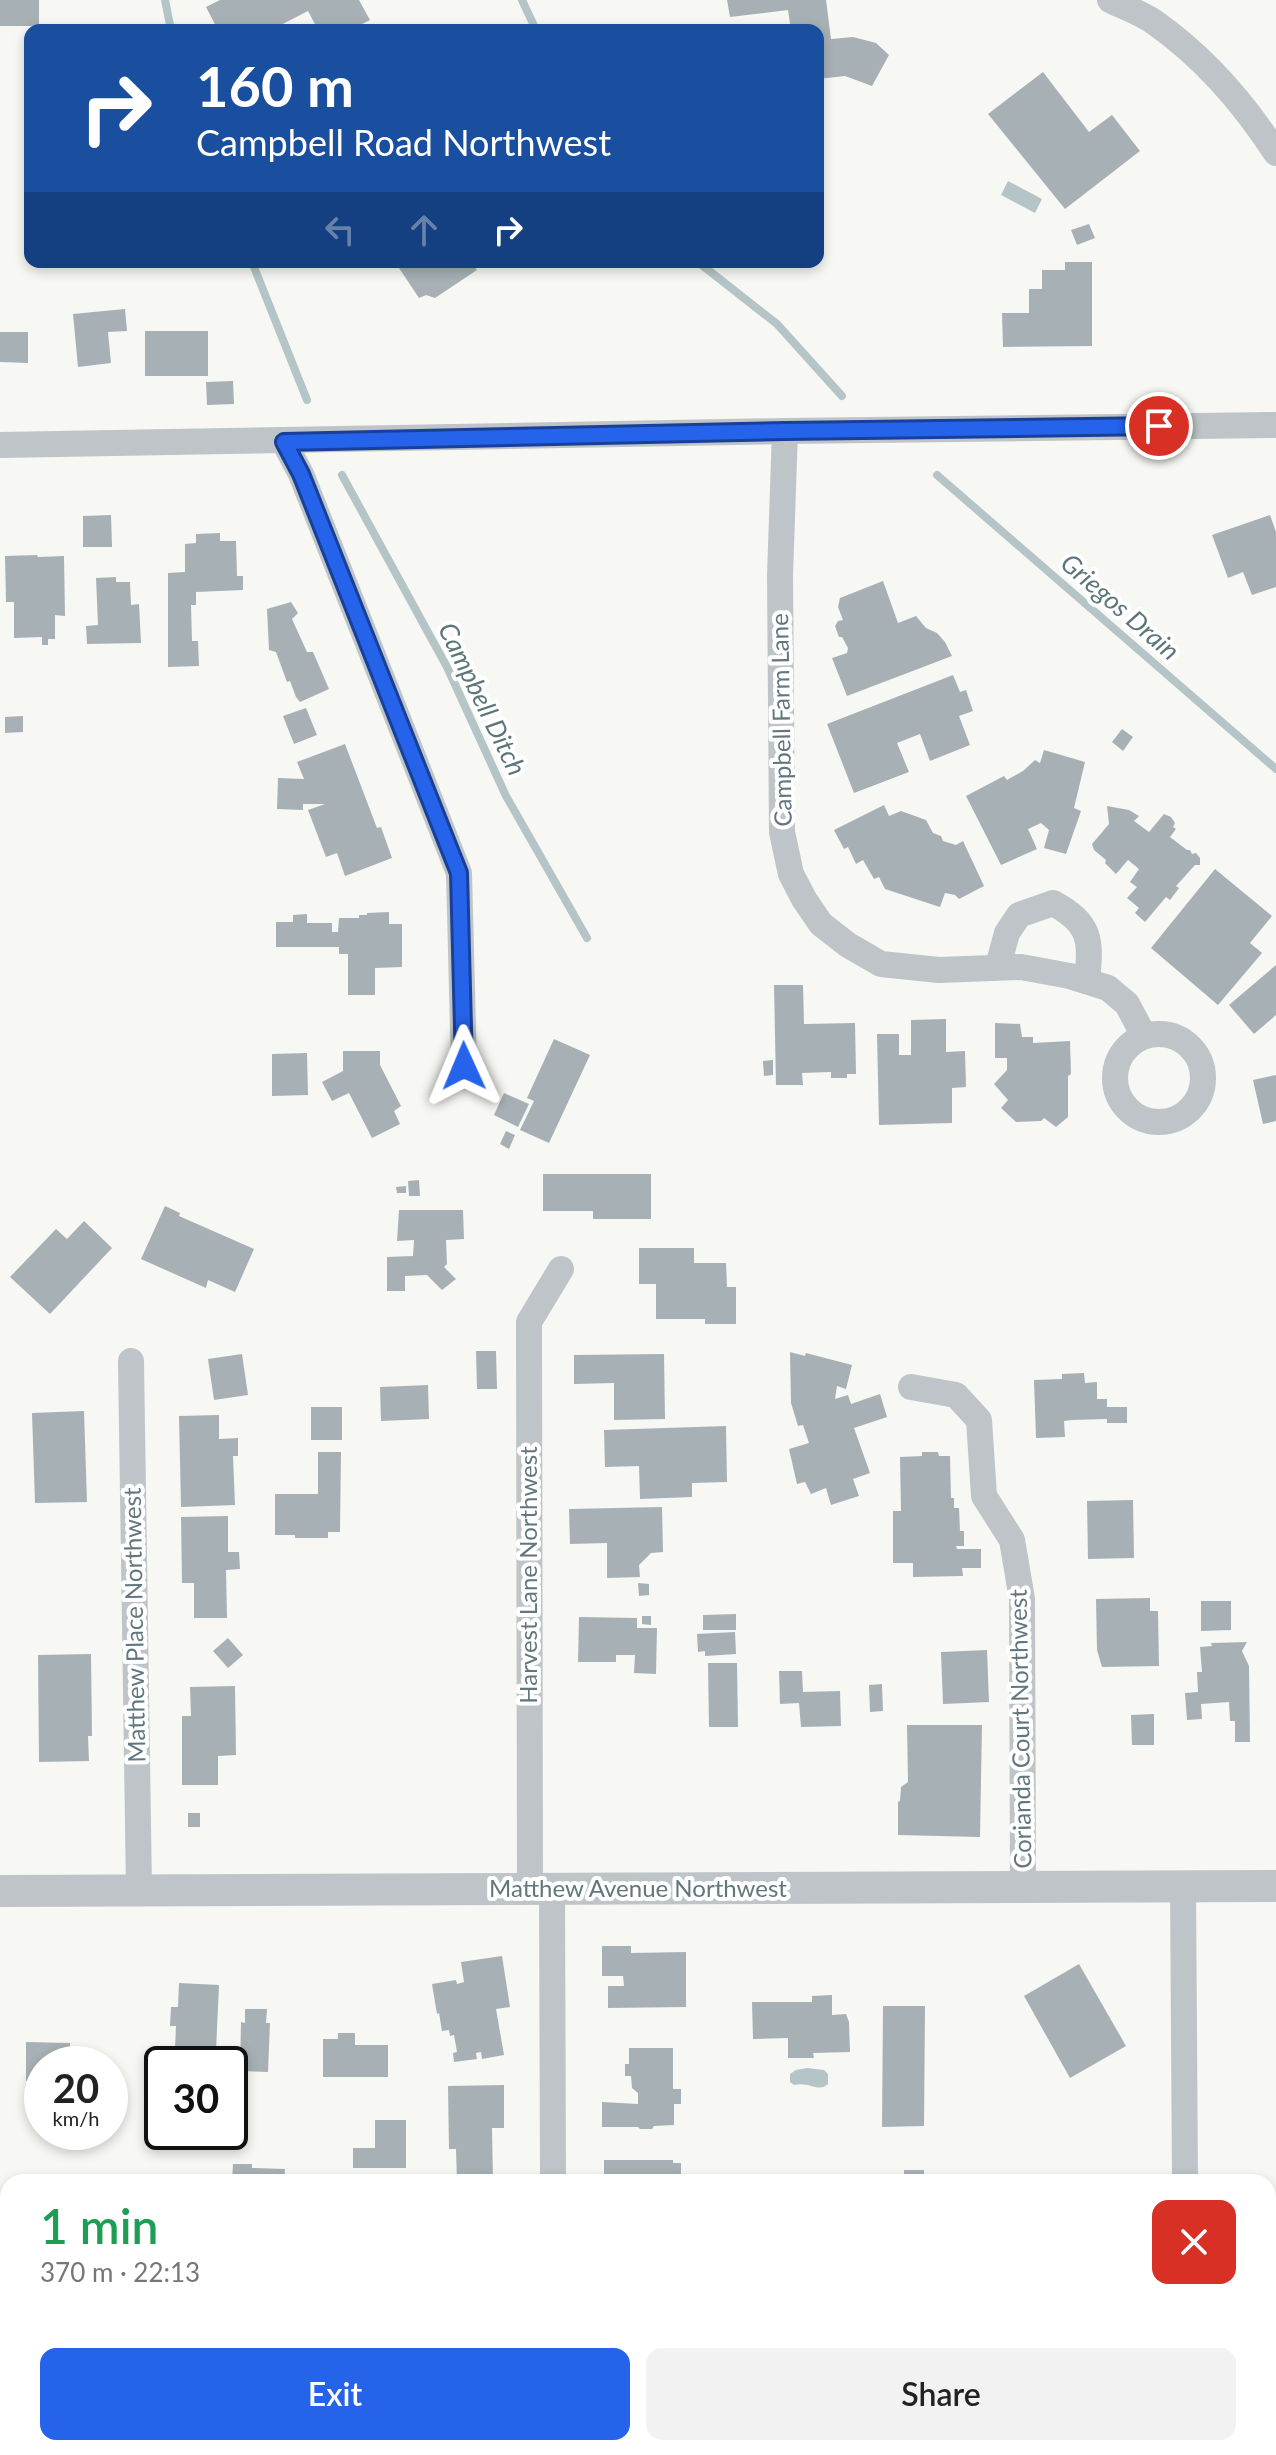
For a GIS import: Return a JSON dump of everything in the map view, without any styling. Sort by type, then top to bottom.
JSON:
[{"type":"street","points":[[1110,0],[1152,20],[1206,64],[1250,113],[1276,153]]},
{"type":"street","points":[[0,445],[1276,425]]},
{"type":"street","name":"Campbell Farm Lane","points":[[785,431],[780,575],[782,832],[791,874],[804,899],[821,924],[848,945],[881,964],[939,970],[1021,967],[1087,981],[1108,988],[1127,1004],[1144,1036]]},
{"type":"street","points":[[284,442],[301,474],[459,873],[464,1066]]},
{"type":"street","points":[[998,966],[1007,933],[1019,915],[1053,903],[1069,912],[1083,927],[1090,946],[1087,981]]},
{"type":"street","name":"Harvest Lane Northwest","points":[[553,2174],[541,1890],[529,1322],[561,1269]]},
{"type":"street","name":"Matthew Place Northwest","points":[[131,1361],[139,1890]]},
{"type":"street","name":"Corianda Court Northwest","points":[[911,1387],[956,1395],[979,1420],[984,1496],[1012,1540],[1022,1599],[1023,1887]]},
{"type":"street","points":[[1183,1886],[1185,2174]]},
{"type":"street","name":"Matthew Avenue Northwest","points":[[0,1891],[1276,1886]]},
{"type":"shaded area","points":[[1008,181],[1042,199],[1035,213],[1001,195]]},
{"type":"shaded area","points":[[807,2068],[824,2070],[828,2074],[828,2084],[817,2087],[790,2082],[790,2074]]},
{"type":"building","points":[[0,0],[39,0],[39,24],[0,26]]},
{"type":"building","points":[[220,0],[359,0],[370,20],[362,24],[315,24],[308,11],[283,24],[215,24],[206,7]]},
{"type":"building","points":[[727,0],[826,0],[831,39],[853,37],[876,43],[889,55],[872,86],[845,76],[824,78],[824,24],[790,24],[788,10],[730,17]]},
{"type":"building","points":[[1043,72],[1089,132],[1112,115],[1140,151],[1065,209],[988,114]]},
{"type":"building","points":[[1089,224],[1095,238],[1077,245],[1071,230]]},
{"type":"building","points":[[1065,262],[1092,262],[1092,346],[1003,347],[1002,313],[1029,313],[1029,289],[1042,289],[1042,270],[1065,270]]},
{"type":"building","points":[[399,268],[477,270],[435,298],[426,295],[419,298]]},
{"type":"building","points":[[125,309],[127,331],[108,332],[111,363],[78,367],[73,314]]},
{"type":"building","points":[[145,331],[208,331],[208,376],[145,376]]},
{"type":"building","points":[[0,332],[28,332],[28,363],[0,362]]},
{"type":"building","points":[[233,381],[234,404],[207,405],[206,382]]},
{"type":"building","points":[[111,515],[112,547],[83,547],[83,516]]},
{"type":"building","points":[[1270,515],[1276,532],[1276,587],[1252,595],[1243,572],[1228,578],[1212,535]]},
{"type":"building","points":[[220,533],[220,541],[236,541],[237,576],[243,576],[243,590],[196,592],[196,605],[191,605],[192,641],[198,641],[199,666],[168,667],[168,573],[185,572],[185,544],[196,543],[196,534]]},
{"type":"building","points":[[5,556],[64,556],[65,616],[55,615],[55,639],[48,639],[48,645],[42,645],[42,637],[14,638],[14,602],[6,602]]},
{"type":"building","points":[[116,577],[116,582],[130,582],[131,605],[139,604],[141,643],[87,644],[86,626],[98,625],[96,578]]},
{"type":"building","points":[[883,581],[898,623],[916,616],[926,628],[937,633],[952,656],[847,696],[832,658],[847,653],[848,648],[835,626],[843,620],[838,607],[840,598]]},
{"type":"building","points":[[291,602],[298,613],[292,619],[307,652],[313,652],[329,689],[300,702],[290,681],[287,682],[276,652],[269,650],[267,609]]},
{"type":"building","points":[[953,675],[960,692],[966,690],[973,711],[959,716],[970,745],[930,761],[920,734],[897,743],[909,772],[854,793],[827,724]]},
{"type":"building","points":[[306,708],[317,735],[294,744],[283,716]]},
{"type":"building","points":[[23,716],[23,732],[5,733],[5,717]]},
{"type":"building","points":[[1122,729],[1133,737],[1123,751],[1112,742]]},
{"type":"building","points":[[345,744],[377,828],[381,827],[392,858],[345,876],[337,853],[326,857],[308,810],[325,804],[303,804],[303,810],[277,809],[278,778],[304,779],[297,762]]},
{"type":"building","points":[[1044,750],[1085,762],[1074,808],[1081,811],[1066,854],[1044,848],[1049,830],[1041,823],[1028,829],[1037,849],[1001,865],[966,796],[1004,776],[1007,780],[1035,760],[1040,763]]},
{"type":"building","points":[[884,805],[889,816],[901,811],[926,820],[933,833],[941,836],[943,841],[956,845],[963,841],[984,886],[959,899],[945,893],[940,907],[885,889],[879,877],[874,879],[863,860],[856,864],[848,847],[844,849],[834,830]]},
{"type":"building","points":[[1107,806],[1129,810],[1139,816],[1134,821],[1149,832],[1164,814],[1171,817],[1176,829],[1170,837],[1200,858],[1200,865],[1195,865],[1176,886],[1179,888],[1170,900],[1166,897],[1145,922],[1135,913],[1139,908],[1127,898],[1137,887],[1130,882],[1139,869],[1128,860],[1116,874],[1092,844],[1109,824]]},
{"type":"building","points":[[1215,869],[1272,916],[1250,943],[1262,953],[1218,1005],[1151,948]]},
{"type":"building","points":[[389,912],[389,924],[402,924],[402,967],[375,968],[375,995],[348,995],[348,954],[339,954],[339,947],[276,947],[276,922],[293,922],[293,915],[307,914],[307,923],[332,923],[332,932],[338,932],[339,918]]},
{"type":"building","points":[[1276,965],[1276,1015],[1254,1034],[1229,1005]]},
{"type":"building","points":[[774,985],[803,985],[804,1024],[855,1023],[856,1074],[847,1074],[847,1078],[831,1078],[831,1072],[802,1073],[803,1085],[776,1085]]},
{"type":"building","points":[[946,1019],[946,1052],[965,1051],[966,1087],[952,1088],[952,1123],[879,1125],[877,1034],[899,1034],[899,1055],[911,1055],[911,1020]]},
{"type":"building","points":[[995,1023],[1020,1024],[1022,1037],[1033,1037],[1033,1043],[1070,1041],[1068,1117],[1056,1127],[1044,1118],[1041,1121],[1016,1122],[1001,1108],[1008,1100],[994,1084],[1007,1070],[1007,1058],[995,1058]]},
{"type":"building","points":[[554,1039],[590,1055],[549,1143],[520,1130],[534,1101],[527,1098]]},
{"type":"building","points":[[343,1051],[380,1051],[380,1065],[401,1106],[394,1111],[400,1124],[372,1138],[349,1093],[332,1101],[322,1082],[343,1071]]},
{"type":"building","points":[[307,1053],[308,1095],[272,1096],[272,1054]]},
{"type":"building","points":[[773,1060],[773,1075],[764,1076],[763,1061]]},
{"type":"building","points":[[1276,1075],[1276,1121],[1263,1124],[1253,1080]]},
{"type":"building","points":[[504,1093],[529,1104],[518,1127],[494,1115]]},
{"type":"building","points":[[506,1131],[515,1135],[509,1149],[500,1144]]},
{"type":"building","points":[[543,1174],[651,1174],[651,1219],[593,1219],[593,1211],[543,1211]]},
{"type":"building","points":[[419,1180],[420,1196],[409,1196],[408,1181]]},
{"type":"building","points":[[406,1186],[406,1193],[397,1193],[396,1187]]},
{"type":"building","points":[[165,1206],[180,1213],[179,1216],[254,1249],[235,1292],[208,1280],[206,1288],[141,1259]]},
{"type":"building","points":[[399,1210],[463,1210],[464,1239],[446,1240],[447,1264],[444,1267],[456,1279],[442,1290],[427,1275],[405,1276],[405,1291],[387,1291],[387,1257],[413,1256],[414,1240],[397,1241]]},
{"type":"building","points":[[84,1221],[112,1248],[50,1314],[10,1277],[56,1229],[67,1239]]},
{"type":"building","points":[[639,1248],[694,1248],[694,1263],[726,1263],[727,1287],[736,1287],[736,1324],[705,1324],[705,1319],[656,1319],[656,1284],[639,1284]]},
{"type":"building","points":[[476,1351],[496,1351],[497,1389],[477,1389]]},
{"type":"building","points":[[790,1352],[852,1365],[846,1389],[837,1386],[835,1399],[848,1395],[851,1404],[880,1394],[887,1417],[854,1428],[870,1473],[853,1479],[859,1496],[831,1505],[826,1488],[811,1494],[805,1482],[797,1484],[789,1449],[809,1443],[803,1425],[798,1426],[791,1403]]},
{"type":"building","points":[[242,1354],[248,1395],[214,1400],[208,1359]]},
{"type":"building","points":[[664,1354],[665,1419],[614,1420],[614,1383],[574,1384],[574,1355]]},
{"type":"building","points":[[1084,1373],[1085,1383],[1097,1382],[1097,1399],[1107,1399],[1107,1407],[1127,1407],[1127,1423],[1107,1423],[1107,1419],[1064,1421],[1065,1437],[1036,1438],[1034,1380],[1062,1379],[1062,1374]]},
{"type":"building","points":[[428,1385],[429,1419],[381,1421],[380,1387]]},
{"type":"building","points":[[311,1407],[342,1407],[342,1440],[311,1440]]},
{"type":"building","points":[[84,1411],[87,1502],[35,1503],[32,1413]]},
{"type":"building","points":[[219,1415],[219,1439],[238,1438],[238,1456],[233,1456],[235,1505],[181,1507],[179,1416]]},
{"type":"building","points":[[726,1426],[727,1482],[692,1483],[692,1497],[640,1499],[639,1466],[605,1467],[604,1430]]},
{"type":"building","points":[[318,1452],[341,1452],[340,1532],[328,1532],[328,1538],[275,1535],[275,1494],[318,1494]]},
{"type":"building","points":[[922,1452],[950,1456],[951,1498],[954,1498],[954,1508],[959,1508],[960,1531],[964,1531],[964,1546],[956,1546],[957,1549],[981,1549],[981,1568],[962,1568],[963,1576],[913,1577],[913,1563],[893,1563],[893,1511],[901,1511],[900,1457],[922,1456]]},
{"type":"building","points":[[1133,1500],[1134,1558],[1088,1559],[1087,1501]]},
{"type":"building","points":[[662,1507],[663,1552],[651,1553],[639,1565],[640,1577],[607,1578],[607,1543],[570,1544],[569,1509]]},
{"type":"building","points":[[228,1516],[228,1552],[239,1552],[240,1569],[226,1570],[227,1618],[194,1618],[194,1583],[182,1583],[181,1517]]},
{"type":"building","points":[[638,1583],[649,1584],[649,1595],[639,1596]]},
{"type":"building","points":[[1150,1598],[1150,1611],[1158,1611],[1159,1666],[1102,1667],[1097,1650],[1096,1599]]},
{"type":"building","points":[[1201,1601],[1231,1601],[1231,1630],[1201,1631]]},
{"type":"building","points":[[736,1614],[736,1630],[703,1630],[703,1615]]},
{"type":"building","points":[[642,1616],[651,1616],[651,1625],[642,1624]]},
{"type":"building","points":[[579,1617],[637,1618],[637,1628],[657,1628],[656,1674],[634,1673],[635,1655],[616,1655],[616,1662],[578,1662]]},
{"type":"building","points":[[735,1632],[736,1654],[705,1656],[705,1651],[698,1652],[697,1634]]},
{"type":"building","points":[[228,1638],[243,1655],[228,1668],[213,1651]]},
{"type":"building","points":[[1247,1642],[1242,1651],[1249,1666],[1250,1742],[1235,1742],[1235,1721],[1230,1721],[1229,1702],[1201,1704],[1202,1719],[1187,1720],[1185,1693],[1198,1692],[1197,1672],[1202,1672],[1200,1647],[1212,1646],[1211,1643]]},
{"type":"building","points":[[987,1650],[989,1702],[943,1704],[941,1652]]},
{"type":"building","points":[[91,1654],[92,1736],[88,1736],[89,1761],[39,1762],[38,1655]]},
{"type":"building","points":[[708,1663],[737,1663],[738,1727],[709,1727]]},
{"type":"building","points":[[779,1671],[802,1671],[803,1692],[840,1691],[841,1726],[801,1727],[799,1703],[780,1704]]},
{"type":"building","points":[[882,1684],[883,1711],[870,1712],[869,1685]]},
{"type":"building","points":[[235,1686],[236,1755],[218,1756],[218,1785],[182,1785],[182,1716],[191,1716],[190,1687]]},
{"type":"building","points":[[1154,1714],[1154,1745],[1132,1745],[1131,1715]]},
{"type":"building","points":[[907,1725],[982,1725],[980,1837],[898,1835],[898,1802],[901,1787],[908,1782]]},
{"type":"building","points":[[188,1813],[200,1813],[200,1827],[188,1827]]},
{"type":"building","points":[[602,1946],[631,1946],[631,1953],[686,1952],[686,2007],[608,2008],[608,1986],[624,1986],[623,1976],[602,1976]]},
{"type":"building","points":[[502,1956],[510,2007],[496,2009],[504,2055],[482,2059],[481,2052],[476,2053],[477,2059],[454,2062],[453,2053],[457,2052],[454,2035],[450,2036],[449,2030],[442,2031],[432,1984],[456,1980],[457,1984],[464,1982],[461,1962]]},
{"type":"building","points":[[1079,1964],[1126,2046],[1070,2078],[1024,1996]]},
{"type":"building","points":[[179,1983],[219,1985],[216,2046],[175,2046],[176,2026],[170,2026],[171,2007],[178,2007]]},
{"type":"building","points":[[832,1995],[832,2015],[846,2014],[849,2022],[850,2052],[813,2053],[814,2058],[788,2058],[788,2038],[753,2039],[752,2002],[812,2002],[812,1996]]},
{"type":"building","points":[[883,2006],[925,2006],[924,2126],[882,2127]]},
{"type":"building","points":[[245,2009],[267,2009],[266,2023],[270,2023],[268,2072],[248,2071],[248,2046],[241,2046],[241,2022],[245,2023]]},
{"type":"building","points":[[338,2033],[355,2033],[355,2045],[388,2045],[388,2077],[323,2077],[323,2039],[338,2039]]},
{"type":"building","points":[[26,2042],[70,2043],[70,2046],[26,2046]]},
{"type":"building","points":[[629,2048],[673,2048],[673,2089],[681,2089],[681,2104],[674,2104],[674,2125],[654,2126],[652,2129],[602,2127],[602,2102],[638,2104],[638,2093],[632,2088],[631,2076],[625,2076]]},
{"type":"building","points":[[504,2085],[504,2128],[492,2128],[493,2174],[457,2174],[456,2149],[449,2149],[448,2086]]},
{"type":"building","points":[[375,2120],[406,2120],[406,2168],[353,2168],[353,2148],[375,2148]]},
{"type":"building","points":[[604,2160],[673,2160],[673,2163],[681,2163],[681,2174],[604,2174]]},
{"type":"building","points":[[233,2164],[285,2169],[285,2174],[232,2174]]},
{"type":"building","points":[[904,2170],[924,2170],[924,2174],[904,2174]]},
{"type":"waterway","name":"Campbell Ditch","points":[[165,0],[170,24]]},
{"type":"waterway","name":"Griegos Drain","points":[[522,0],[533,24]]},
{"type":"waterway","name":"Campbell Ditch","points":[[254,268],[307,400]]},
{"type":"waterway","name":"Griegos Drain","points":[[706,268],[777,324],[842,396]]},
{"type":"waterway","name":"Campbell Ditch","points":[[342,475],[447,667],[506,796],[587,938]]},
{"type":"waterway","name":"Griegos Drain","points":[[937,475],[1276,769]]},
{"type":"route","points":[[464,1066],[459,873],[301,474],[284,442],[1159,426]]}]
